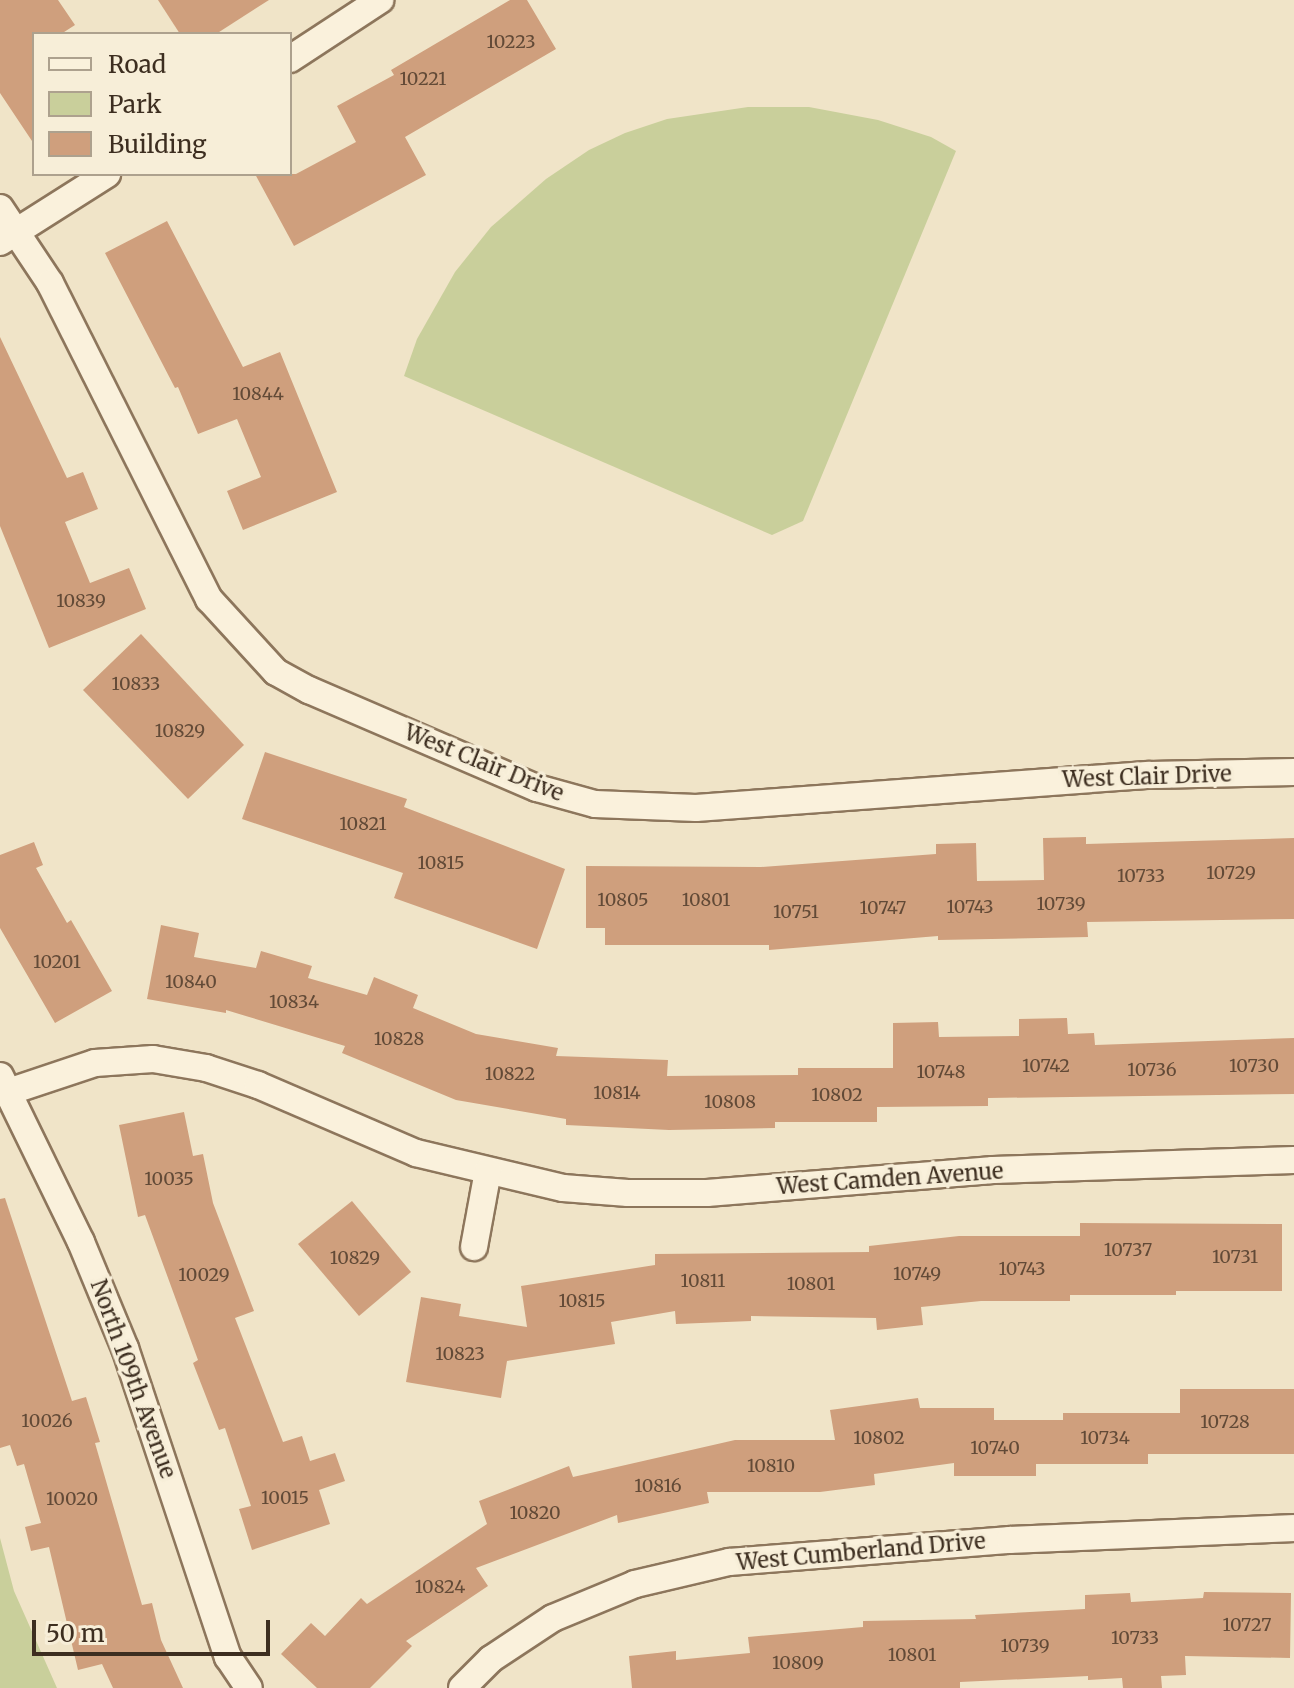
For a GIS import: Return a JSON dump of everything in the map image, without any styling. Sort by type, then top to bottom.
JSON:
[{"type":"street","points":[[292,57],[351,8],[380,0]]},
{"type":"street","points":[[8,236],[104,176]]},
{"type":"street","name":"West Clair Drive","points":[[0,208],[8,236],[50,283],[189,565],[209,599],[246,643],[276,672],[309,690],[474,762],[537,788],[595,804],[646,808],[696,808],[1150,775],[1294,772]]},
{"type":"street","name":"West Camden Avenue","points":[[4,1084],[95,1063],[153,1059],[206,1068],[258,1085],[416,1153],[563,1188],[628,1193],[707,1193],[993,1170],[1294,1160]]},
{"type":"street","name":"North 109th Avenue","points":[[4,1084],[81,1242],[125,1348],[228,1657],[249,1688]]},
{"type":"street","points":[[474,1247],[488,1171]]},
{"type":"street","name":"West Cumberland Drive","points":[[462,1688],[491,1659],[553,1618],[635,1584],[729,1562],[1010,1540],[1294,1528]]},
{"type":"green space","points":[[748,107],[809,107],[878,120],[931,137],[956,151],[803,521],[772,535],[404,376],[417,339],[455,272],[491,227],[546,179],[589,150],[625,133],[667,119]]},
{"type":"green space","points":[[0,1538],[14,1591],[57,1688],[0,1688]]},
{"type":"building","points":[[0,0],[58,0],[75,25],[64,32],[32,32],[32,141],[0,93]]},
{"type":"building","points":[[158,0],[269,0],[219,32],[179,32]]},
{"type":"building","points":[[510,0],[527,0],[556,49],[405,137],[426,175],[294,246],[256,176],[292,176],[356,142],[337,106],[394,75],[391,70]]},
{"type":"building","points":[[167,221],[243,367],[280,352],[337,492],[243,530],[227,491],[261,477],[237,419],[198,434],[178,387],[175,388],[105,253]]},
{"type":"building","points":[[0,337],[67,478],[83,472],[98,509],[65,522],[90,583],[129,568],[146,609],[49,648],[0,526]]},
{"type":"building","points":[[141,634],[244,745],[188,799],[83,690]]},
{"type":"building","points":[[265,752],[407,799],[404,807],[565,869],[537,949],[394,898],[403,873],[242,819]]},
{"type":"building","points":[[1086,837],[1086,844],[1294,838],[1294,919],[1087,922],[1088,937],[938,940],[938,936],[769,950],[769,945],[605,945],[605,928],[586,928],[586,866],[761,867],[936,854],[936,844],[976,843],[977,881],[1044,880],[1043,838]]},
{"type":"building","points":[[34,842],[43,865],[36,868],[67,923],[71,920],[112,991],[55,1023],[0,928],[0,855]]},
{"type":"building","points":[[161,925],[199,933],[194,957],[256,968],[261,951],[312,966],[308,978],[367,995],[374,977],[418,995],[413,1008],[476,1034],[558,1048],[556,1056],[668,1060],[667,1076],[798,1075],[798,1068],[893,1068],[893,1023],[938,1022],[939,1037],[1019,1036],[1019,1019],[1067,1018],[1068,1034],[1094,1033],[1095,1045],[1294,1038],[1294,1094],[988,1098],[988,1106],[877,1107],[877,1122],[775,1122],[775,1128],[669,1130],[566,1125],[566,1119],[456,1100],[342,1053],[345,1046],[226,1010],[226,1013],[147,999]]},
{"type":"building","points":[[184,1112],[193,1156],[203,1154],[213,1203],[254,1311],[235,1318],[283,1442],[302,1436],[310,1461],[335,1453],[345,1481],[319,1490],[330,1524],[252,1550],[239,1509],[251,1506],[225,1428],[219,1430],[193,1363],[198,1360],[145,1215],[138,1217],[119,1125]]},
{"type":"building","points":[[5,1198],[72,1401],[86,1397],[100,1442],[95,1443],[142,1605],[152,1603],[161,1640],[183,1688],[113,1688],[102,1664],[78,1670],[49,1547],[31,1551],[25,1527],[41,1523],[24,1464],[17,1466],[10,1445],[0,1448],[0,1199]]},
{"type":"building","points":[[352,1201],[411,1272],[359,1316],[298,1244]]},
{"type":"building","points":[[1080,1223],[1282,1224],[1282,1291],[1176,1291],[1176,1295],[1070,1295],[1070,1301],[981,1301],[921,1307],[923,1325],[877,1330],[876,1318],[751,1316],[751,1321],[676,1324],[675,1311],[611,1322],[615,1344],[507,1361],[501,1398],[406,1382],[421,1297],[461,1304],[459,1316],[527,1327],[521,1286],[655,1265],[655,1254],[869,1252],[869,1246],[959,1236],[1080,1236]]},
{"type":"building","points":[[1180,1389],[1294,1389],[1294,1454],[1148,1454],[1148,1464],[1036,1464],[1036,1476],[954,1476],[954,1463],[874,1474],[875,1485],[820,1492],[707,1492],[709,1503],[618,1523],[617,1515],[476,1568],[488,1586],[406,1641],[412,1646],[370,1688],[317,1688],[281,1654],[311,1623],[325,1636],[361,1598],[367,1604],[487,1524],[479,1501],[569,1466],[573,1477],[735,1440],[835,1440],[830,1410],[918,1398],[920,1408],[994,1408],[994,1420],[1063,1420],[1063,1413],[1180,1413]]},
{"type":"building","points":[[1204,1592],[1291,1593],[1290,1658],[1185,1656],[1186,1675],[1161,1676],[1162,1688],[1123,1688],[1122,1678],[1088,1680],[1088,1676],[960,1682],[960,1688],[632,1688],[629,1656],[676,1651],[676,1660],[750,1653],[748,1637],[863,1627],[863,1621],[976,1619],[975,1615],[1085,1609],[1085,1595],[1130,1593],[1131,1602],[1203,1598]]}]
